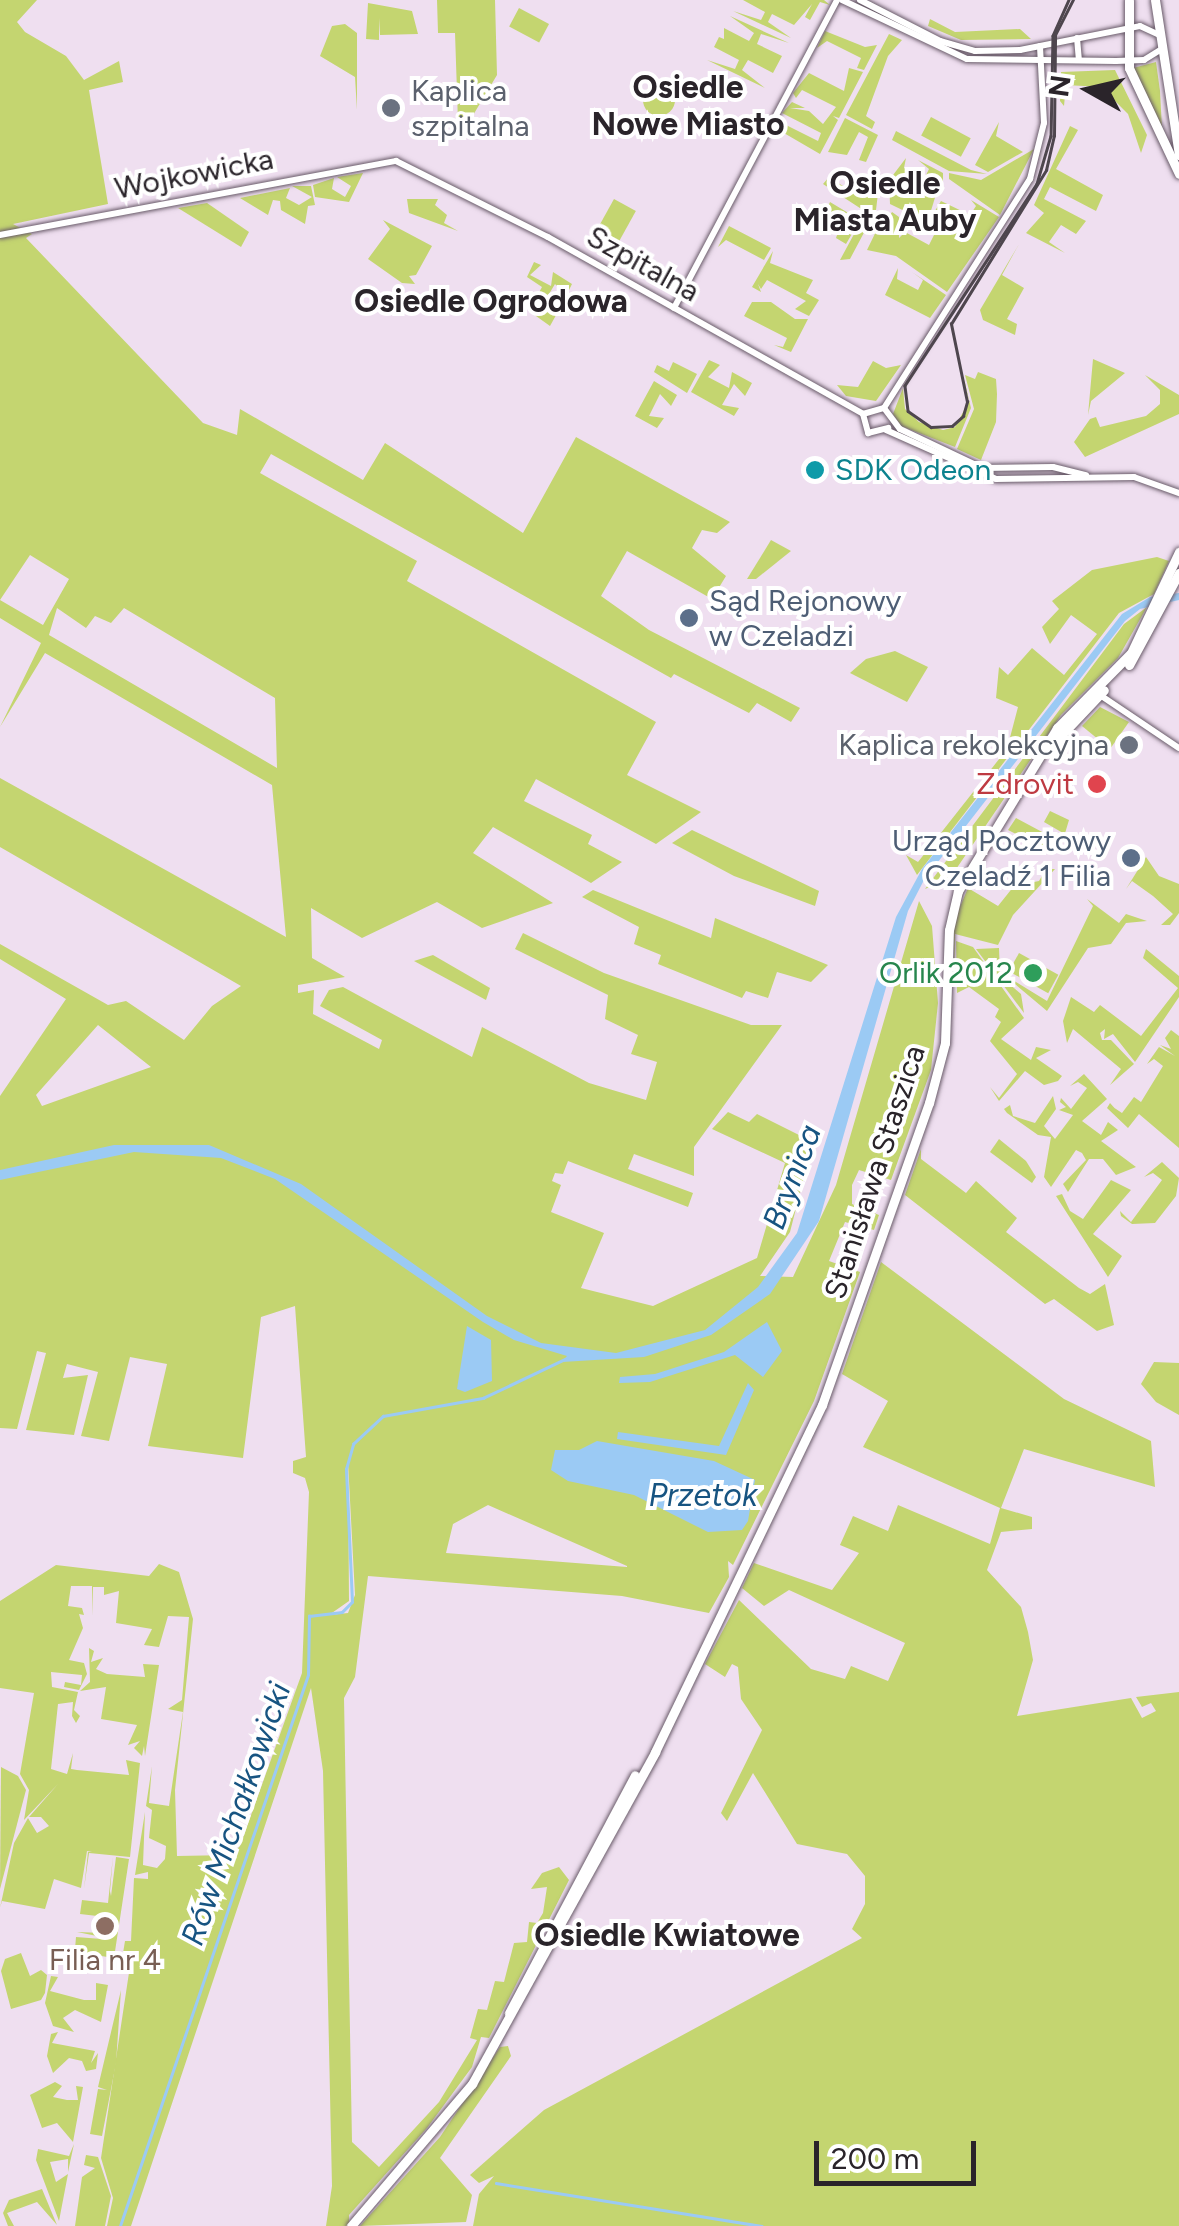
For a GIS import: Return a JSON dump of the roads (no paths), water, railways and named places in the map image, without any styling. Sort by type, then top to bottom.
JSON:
[{"type":"main road","points":[[1129,0],[1125,30],[1128,60],[1179,174]]},
{"type":"main road","points":[[1156,0],[1166,98],[1179,154]]},
{"type":"main road","name":"Stanisława Staszica","points":[[354,2222],[448,2117],[508,2020],[558,1915],[671,1717],[829,1387],[934,1091],[945,1043],[954,901],[1035,766],[1097,693],[1137,656],[1169,585],[1179,552]]},
{"type":"main road","name":"Stanisława Staszica","points":[[1169,585],[1179,573]]},
{"type":"street","points":[[674,308],[840,0],[948,54],[1043,62],[1128,60],[1160,50]]},
{"type":"street","points":[[860,0],[953,46],[1006,52],[1144,26],[1159,36]]},
{"type":"street","points":[[1077,38],[1078,61]]},
{"type":"street","points":[[864,414],[884,408],[1030,179],[1043,133],[1040,46]]},
{"type":"street","name":"Szpitalna","points":[[396,160],[864,414],[868,433],[886,430]]},
{"type":"street","name":"Wojkowicka","points":[[0,235],[396,160]]},
{"type":"street","points":[[884,408],[890,422],[991,470],[1051,470],[1097,478],[1140,478],[1179,493]]},
{"type":"street","points":[[890,422],[886,430],[988,477],[1051,470]]},
{"type":"street","points":[[1097,693],[1179,748]]},
{"type":"water","points":[[1179,593],[1179,600],[1140,609],[1125,621],[924,880],[908,911],[819,1221],[770,1294],[711,1335],[644,1357],[562,1362],[567,1356],[514,1340],[483,1322],[275,1179],[221,1158],[134,1152],[0,1180],[0,1170],[114,1145],[209,1145],[301,1184],[487,1316],[541,1343],[616,1353],[705,1330],[758,1287],[797,1233],[896,917],[922,869],[1122,614],[1150,597]]},
{"type":"water","points":[[767,1322],[782,1351],[763,1377],[735,1355],[650,1382],[619,1383],[620,1377],[655,1374],[724,1352]]},
{"type":"water","points":[[467,1326],[491,1340],[492,1381],[465,1392],[457,1389]]},
{"type":"water","points":[[748,1383],[754,1390],[726,1455],[617,1439],[618,1432],[719,1446]]},
{"type":"water","name":"Przetok","points":[[597,1441],[714,1461],[755,1480],[748,1521],[742,1530],[708,1532],[634,1495],[568,1481],[551,1470],[555,1450],[579,1450]]},
{"type":"waterway","name":"Rów Michałkowicki","points":[[120,2226],[308,1675],[309,1616],[342,1612],[352,1602],[346,1469],[353,1444],[383,1416],[483,1398],[565,1359]]},
{"type":"waterway","points":[[496,2183],[762,2226]]},
{"type":"tram line","points":[[1069,0],[1053,36],[1051,136],[1037,184],[905,386],[908,411],[931,427],[952,426],[963,416],[967,402],[951,324],[1046,170],[1054,136],[1055,35],[1073,0]]},
{"type":"place","name":"Kaplica szpitalna","points":[[391,108]]},
{"type":"place","name":"SDK Odeon","points":[[815,470]]},
{"type":"place","name":"Sąd Rejonowy w Czeladzi","points":[[689,618]]},
{"type":"place","name":"Kaplica rekolekcyjna","points":[[1129,745]]},
{"type":"place","name":"Zdrovit","points":[[1097,784]]},
{"type":"place","name":"Urząd Pocztowy Czeladź 1 Filia","points":[[1131,858]]},
{"type":"place","name":"Orlik 2012","points":[[1033,973]]},
{"type":"place","name":"Filia nr 4","points":[[105,1926]]},
{"type":"district","name":"Osiedle Nowe Miasto","points":[[688,106]]},
{"type":"district","name":"Osiedle Miasta Auby","points":[[885,202]]},
{"type":"district","name":"Osiedle Ogrodowa","points":[[491,301]]},
{"type":"district","name":"Osiedle Kwiatowe","points":[[667,1935]]},
{"type":"water label","name":"Brynica","points":[[792,1177]]}]
